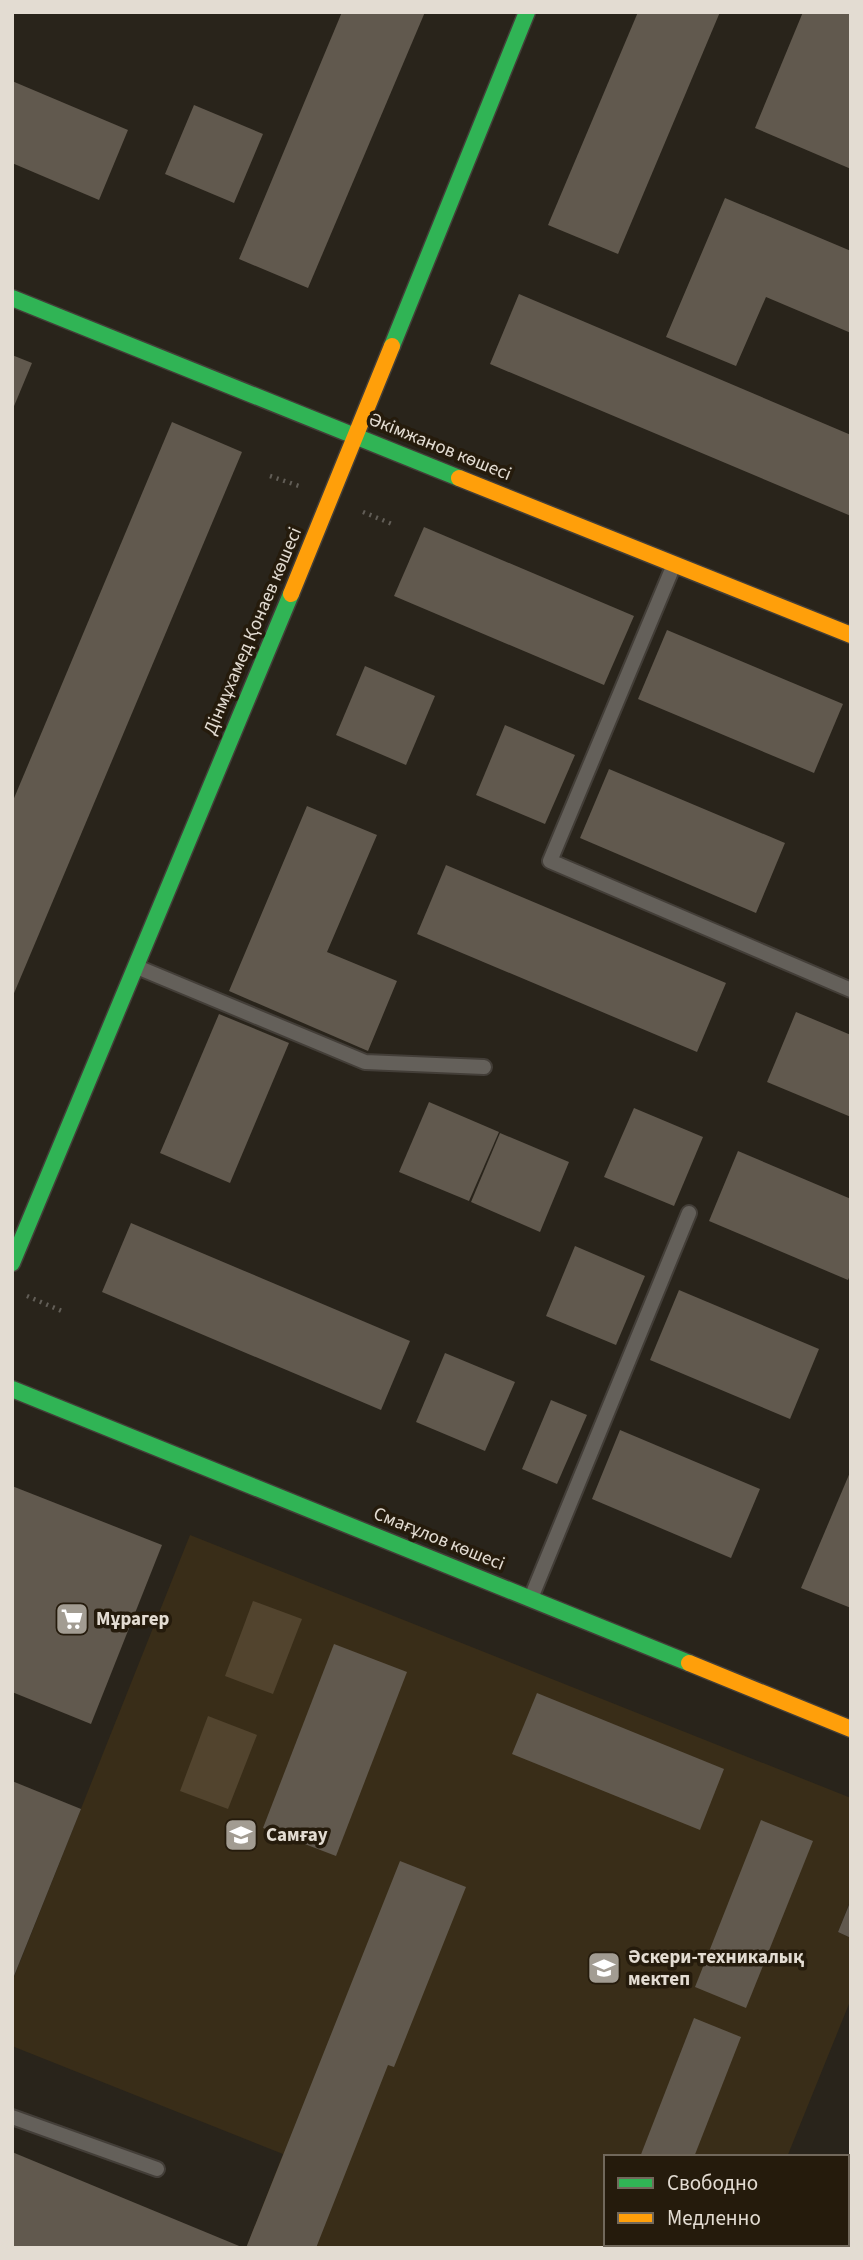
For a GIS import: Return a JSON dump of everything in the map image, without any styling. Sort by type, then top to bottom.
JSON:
[{"type":"street","name":"Дінмұхамед Қонаев көшесі","points":[[12,1263],[356,435],[527,12]]},
{"type":"street","name":"Әкімжанов көшесі","points":[[12,298],[851,635]]},
{"type":"street","name":"Смағұлов көшесі","points":[[12,1389],[851,1729]]},
{"type":"lane","points":[[674,565],[551,861],[851,990]]},
{"type":"lane","points":[[136,967],[365,1062],[484,1067]]},
{"type":"lane","points":[[531,1599],[689,1213]]},
{"type":"lane","points":[[12,2117],[157,2169]]},
{"type":"path","points":[[270,477],[309,490]]},
{"type":"path","points":[[361,511],[391,524]]},
{"type":"path","points":[[27,1296],[64,1312]]},
{"type":"shaded area","points":[[190,1535],[851,1798],[851,1899],[838,1932],[851,1938],[851,1999],[788,2155],[604,2155],[604,2246],[751,2248],[246,2248],[283,2154],[12,2046],[12,1982]]},
{"type":"shaded area","points":[[253,1601],[302,1619],[273,1694],[225,1676]]},
{"type":"shaded area","points":[[208,1716],[257,1735],[228,1809],[180,1791]]},
{"type":"building","points":[[342,12],[425,12],[308,288],[239,259]]},
{"type":"building","points":[[638,12],[720,12],[618,254],[548,225]]},
{"type":"building","points":[[803,12],[851,12],[851,169],[755,128]]},
{"type":"building","points":[[12,81],[128,130],[99,200],[12,163]]},
{"type":"building","points":[[194,105],[263,134],[234,203],[165,174]]},
{"type":"building","points":[[725,198],[851,251],[851,333],[766,297],[736,366],[666,337]]},
{"type":"building","points":[[519,294],[851,435],[851,516],[490,364]]},
{"type":"building","points":[[12,355],[32,363],[12,411]]},
{"type":"building","points":[[172,422],[242,452],[12,998],[12,803]]},
{"type":"building","points":[[424,527],[634,616],[604,685],[394,596]]},
{"type":"building","points":[[667,630],[843,704],[814,773],[638,699]]},
{"type":"building","points":[[365,666],[435,696],[406,765],[336,735]]},
{"type":"building","points":[[505,725],[575,755],[545,824],[476,795]]},
{"type":"building","points":[[609,769],[785,843],[756,913],[580,838]]},
{"type":"building","points":[[307,806],[377,835],[327,952],[397,981],[368,1051],[229,991]]},
{"type":"building","points":[[446,865],[726,983],[697,1052],[417,934]]},
{"type":"building","points":[[796,1012],[851,1035],[851,1117],[767,1082]]},
{"type":"building","points":[[219,1014],[289,1043],[230,1183],[160,1153]]},
{"type":"building","points":[[429,1102],[499,1132],[469,1201],[399,1172]]},
{"type":"building","points":[[634,1108],[703,1137],[674,1206],[604,1177]]},
{"type":"building","points":[[500,1133],[569,1162],[540,1232],[471,1202]]},
{"type":"building","points":[[738,1151],[851,1199],[851,1273],[848,1280],[709,1221]]},
{"type":"building","points":[[131,1223],[410,1341],[381,1410],[102,1292]]},
{"type":"building","points":[[575,1246],[645,1276],[616,1345],[546,1316]]},
{"type":"building","points":[[679,1290],[819,1349],[790,1419],[650,1360]]},
{"type":"building","points":[[445,1353],[515,1382],[485,1451],[416,1422]]},
{"type":"building","points":[[551,1400],[587,1415],[557,1484],[522,1469]]},
{"type":"building","points":[[620,1430],[760,1489],[731,1558],[592,1499]]},
{"type":"building","points":[[851,1470],[851,1608],[801,1588]]},
{"type":"building","name":"Мұрагер","points":[[12,1486],[162,1545],[91,1724],[12,1692]]},
{"type":"building","points":[[334,1644],[407,1672],[336,1856],[263,1828]]},
{"type":"building","points":[[537,1693],[724,1769],[700,1830],[512,1754]]},
{"type":"building","points":[[12,1781],[81,1809],[12,1981]]},
{"type":"building","points":[[761,1820],[813,1841],[746,2008],[695,1987]]},
{"type":"building","points":[[400,1861],[466,1887],[394,2067],[388,2065],[316,2248],[246,2248]]},
{"type":"building","points":[[851,1900],[851,1938],[838,1932]]},
{"type":"building","points":[[694,2018],[741,2037],[695,2155],[641,2155]]},
{"type":"building","points":[[12,2152],[244,2248],[12,2248]]},
{"type":"building","points":[[604,2246],[659,2246],[658,2248]]},
{"type":"traffic: fast","points":[[392,346],[527,12]]},
{"type":"traffic: fast","points":[[12,298],[459,478]]},
{"type":"traffic: fast","points":[[12,1263],[291,594]]},
{"type":"traffic: fast","points":[[12,1389],[689,1663]]},
{"type":"traffic: slow","points":[[291,594],[392,346]]},
{"type":"traffic: slow","points":[[459,478],[851,635]]},
{"type":"traffic: slow","points":[[689,1663],[851,1729]]},
{"type":"place","name":"Мұрагер","points":[[72,1619]]},
{"type":"place","name":"Самғау","points":[[241,1835]]},
{"type":"place","name":"Әскери-техникалық мектеп","points":[[604,1968]]}]
